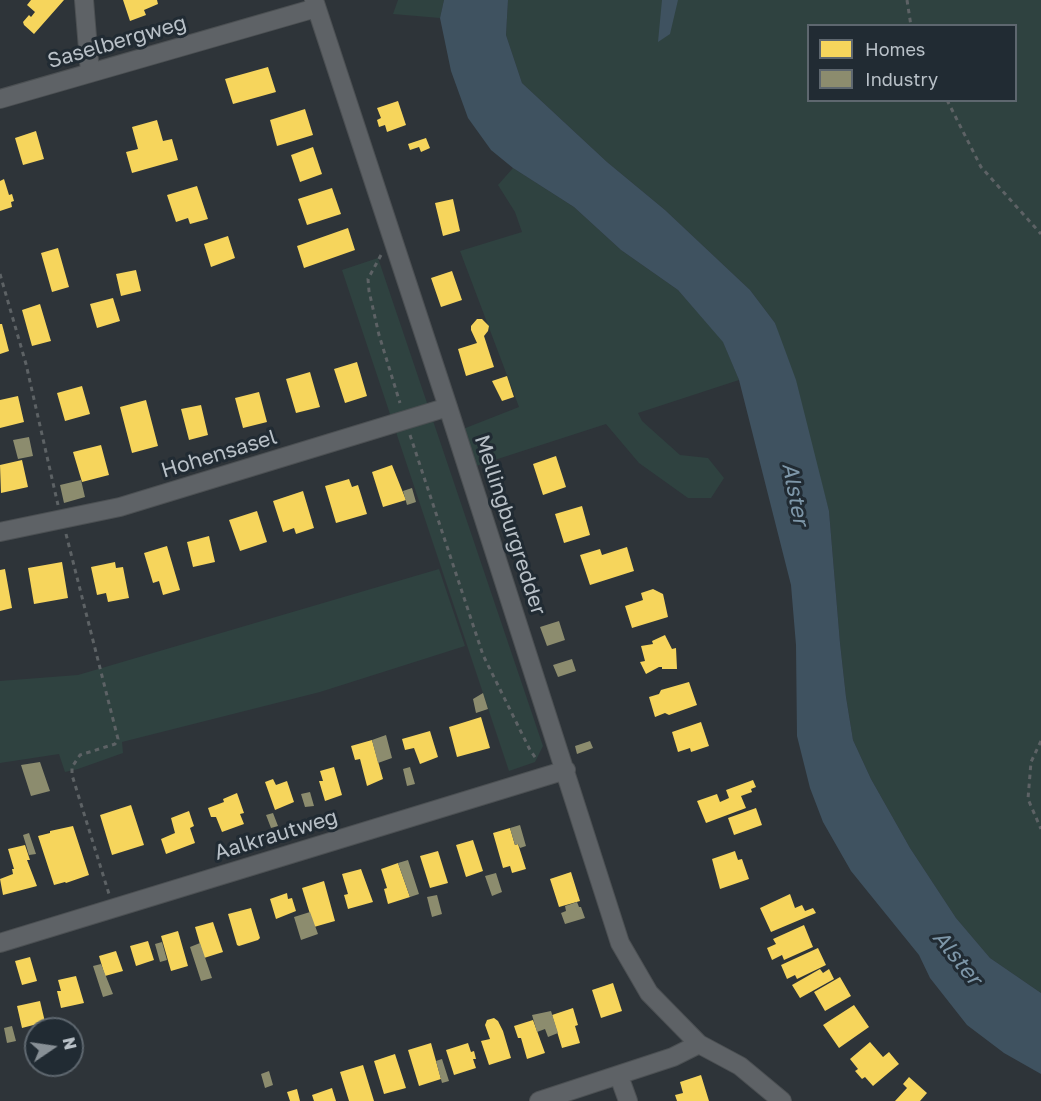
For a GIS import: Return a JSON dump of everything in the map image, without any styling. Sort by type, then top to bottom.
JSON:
[{"type":"street","points":[[84,0],[90,73]]},
{"type":"street","name":"Saselbergweg","points":[[0,99],[315,4]]},
{"type":"street","name":"Mellingburgredder","points":[[315,4],[448,407],[620,943],[649,993],[699,1044],[740,1066],[782,1101]]},
{"type":"street","name":"Hohensasel","points":[[0,532],[120,507],[448,407]]},
{"type":"street","name":"Aalkrautweg","points":[[0,943],[566,771]]},
{"type":"street","points":[[539,1101],[620,1076],[673,1057],[699,1044]]},
{"type":"street","points":[[620,1076],[628,1101]]},
{"type":"path","points":[[908,0],[910,24]]},
{"type":"path","points":[[948,102],[981,167],[1041,234]]},
{"type":"path","points":[[391,233],[368,279],[379,334],[483,655],[530,750],[548,777]]},
{"type":"path","points":[[0,273],[26,364],[62,520],[118,739],[115,744],[80,755],[72,767],[72,775],[113,908]]},
{"type":"path","points":[[1041,741],[1032,762],[1028,799],[1041,829]]},
{"type":"green space","points":[[398,0],[444,0],[440,18],[393,14]]},
{"type":"green space","points":[[508,0],[1041,0],[1041,993],[990,958],[956,918],[910,848],[871,779],[853,740],[840,643],[829,511],[775,323],[750,290],[665,210],[607,162],[522,83],[506,35]]},
{"type":"green space","points":[[513,168],[574,207],[621,250],[678,290],[723,341],[739,380],[638,413],[642,421],[680,455],[708,458],[724,478],[711,498],[688,498],[639,463],[606,424],[476,466],[463,429],[519,407],[460,251],[522,232],[515,212],[498,185]]},
{"type":"green space","points":[[378,258],[543,746],[535,762],[509,771],[342,270]]},
{"type":"green space","points":[[439,569],[465,646],[320,692],[122,742],[123,753],[78,769],[65,772],[59,754],[0,763],[0,681],[78,675]]},
{"type":"water","name":"Alster","points":[[444,0],[508,0],[506,35],[522,83],[607,162],[665,210],[750,290],[775,323],[796,380],[829,511],[840,643],[853,740],[871,779],[910,848],[956,918],[990,958],[1041,993],[1041,1074],[1004,1053],[967,1025],[930,978],[919,955],[851,871],[823,822],[810,788],[797,736],[796,645],[791,585],[739,380],[723,342],[678,290],[621,250],[574,207],[513,168],[491,150],[468,118],[451,71],[440,18]]},
{"type":"water","points":[[662,0],[678,0],[670,34],[658,42]]},
{"type":"building: Homes","points":[[31,0],[64,0],[34,34],[23,22],[35,12],[27,5]]},
{"type":"building: Homes","points":[[123,0],[157,0],[158,4],[144,10],[146,15],[130,21]]},
{"type":"building: Homes","points":[[268,67],[276,92],[233,104],[225,79]]},
{"type":"building: Homes","points":[[398,101],[406,125],[387,132],[385,125],[379,127],[377,120],[381,118],[377,108]]},
{"type":"building: Homes","points":[[305,109],[313,135],[277,146],[270,120]]},
{"type":"building: Homes","points":[[157,120],[163,141],[172,139],[178,160],[132,173],[126,152],[138,149],[132,127]]},
{"type":"building: Homes","points":[[36,131],[44,159],[23,165],[15,138]]},
{"type":"building: Homes","points":[[426,138],[430,148],[421,152],[419,147],[410,150],[408,144]]},
{"type":"building: Homes","points":[[313,147],[322,174],[300,182],[291,155]]},
{"type":"building: Homes","points":[[4,179],[9,195],[12,194],[14,201],[11,202],[12,207],[0,211],[0,181]]},
{"type":"building: Homes","points":[[197,186],[208,219],[190,224],[188,218],[176,222],[167,195]]},
{"type":"building: Homes","points":[[332,188],[341,214],[307,225],[298,199]]},
{"type":"building: Homes","points":[[453,199],[460,231],[443,236],[435,203]]},
{"type":"building: Homes","points":[[348,228],[355,250],[304,268],[297,246]]},
{"type":"building: Homes","points":[[228,236],[235,258],[211,267],[204,244]]},
{"type":"building: Homes","points":[[58,248],[69,287],[52,292],[41,253]]},
{"type":"building: Homes","points":[[136,270],[141,291],[121,296],[116,274]]},
{"type":"building: Homes","points":[[452,271],[462,300],[441,307],[431,278]]},
{"type":"building: Homes","points":[[113,298],[120,321],[97,328],[90,304]]},
{"type":"building: Homes","points":[[40,304],[51,341],[32,346],[22,310]]},
{"type":"building: Homes","points":[[477,319],[482,319],[489,326],[484,336],[494,367],[466,376],[458,349],[477,343],[471,326]]},
{"type":"building: Homes","points":[[0,324],[2,324],[9,351],[0,354]]},
{"type":"building: Homes","points":[[357,362],[367,396],[345,403],[334,369]]},
{"type":"building: Homes","points":[[310,372],[320,407],[296,413],[286,379]]},
{"type":"building: Homes","points":[[507,376],[514,397],[502,401],[492,381]]},
{"type":"building: Homes","points":[[82,386],[90,414],[65,421],[57,393]]},
{"type":"building: Homes","points":[[259,392],[267,422],[243,428],[235,398]]},
{"type":"building: Homes","points":[[18,396],[24,422],[0,428],[0,400]]},
{"type":"building: Homes","points":[[146,400],[158,446],[132,453],[120,407]]},
{"type":"building: Homes","points":[[201,405],[208,435],[189,440],[181,409]]},
{"type":"building: Homes","points":[[101,445],[109,475],[82,482],[73,452]]},
{"type":"building: Homes","points":[[556,456],[566,487],[543,495],[533,464]]},
{"type":"building: Homes","points":[[22,460],[28,487],[1,493],[0,465]]},
{"type":"building: Homes","points":[[392,465],[406,500],[383,507],[372,472]]},
{"type":"building: Homes","points":[[349,479],[352,487],[358,485],[367,514],[336,523],[325,486]]},
{"type":"building: Homes","points":[[303,491],[314,528],[296,534],[294,528],[283,532],[273,501]]},
{"type":"building: Homes","points":[[582,506],[590,535],[564,543],[555,514]]},
{"type":"building: Homes","points":[[257,511],[267,542],[240,551],[229,520]]},
{"type":"building: Homes","points":[[209,536],[215,562],[193,567],[187,542]]},
{"type":"building: Homes","points":[[167,546],[180,590],[163,595],[159,581],[153,583],[144,553]]},
{"type":"building: Homes","points":[[627,547],[634,571],[590,585],[580,555],[600,549],[602,555]]},
{"type":"building: Homes","points":[[62,562],[68,598],[34,604],[28,568]]},
{"type":"building: Homes","points":[[115,562],[116,568],[123,567],[129,598],[108,602],[106,593],[97,595],[91,567]]},
{"type":"building: Homes","points":[[5,569],[12,608],[0,611],[0,570]]},
{"type":"building: Homes","points":[[653,589],[663,594],[668,617],[632,628],[625,606],[643,600],[641,593]]},
{"type":"building: Homes","points":[[665,635],[672,649],[676,648],[677,669],[659,667],[646,674],[640,662],[645,661],[641,646],[653,644],[652,641]]},
{"type":"building: Homes","points":[[689,682],[697,705],[669,715],[665,713],[655,717],[649,697],[659,694],[661,690]]},
{"type":"building: Homes","points":[[481,717],[490,748],[457,757],[449,727]]},
{"type":"building: Homes","points":[[701,722],[709,746],[691,752],[690,748],[678,752],[672,732]]},
{"type":"building: Homes","points":[[430,731],[438,757],[420,764],[414,748],[405,750],[402,739]]},
{"type":"building: Homes","points":[[372,740],[383,779],[367,786],[360,759],[355,760],[351,746]]},
{"type":"building: Homes","points":[[334,767],[342,795],[325,801],[319,781],[323,781],[320,771]]},
{"type":"building: Homes","points":[[273,779],[276,785],[287,781],[294,802],[275,810],[265,782]]},
{"type":"building: Homes","points":[[753,780],[756,787],[751,789],[752,792],[741,796],[746,808],[706,823],[697,801],[717,794],[720,802],[729,798],[726,790]]},
{"type":"building: Homes","points":[[237,793],[244,813],[240,814],[244,824],[222,832],[216,817],[211,817],[208,808],[224,802],[223,799]]},
{"type":"building: Homes","points":[[131,805],[144,845],[112,855],[100,815]]},
{"type":"building: Homes","points":[[756,808],[762,825],[734,835],[728,818]]},
{"type":"building: Homes","points":[[189,811],[194,826],[190,828],[195,843],[166,854],[161,839],[175,833],[171,818]]},
{"type":"building: Homes","points":[[73,826],[89,875],[54,885],[38,836]]},
{"type":"building: Homes","points":[[510,828],[526,869],[512,873],[510,866],[503,868],[493,833]]},
{"type":"building: Homes","points":[[473,840],[483,871],[466,877],[456,845]]},
{"type":"building: Homes","points":[[25,845],[30,860],[27,860],[37,886],[3,895],[0,879],[13,874],[12,869],[14,869],[8,849]]},
{"type":"building: Homes","points":[[438,851],[448,883],[430,888],[420,856]]},
{"type":"building: Homes","points":[[735,851],[738,860],[742,859],[749,879],[720,889],[712,859]]},
{"type":"building: Homes","points":[[398,863],[410,897],[388,904],[384,889],[387,888],[381,869]]},
{"type":"building: Homes","points":[[361,869],[373,902],[348,909],[344,895],[348,894],[342,874]]},
{"type":"building: Homes","points":[[571,872],[580,901],[559,907],[550,879]]},
{"type":"building: Homes","points":[[324,881],[335,921],[314,927],[302,888]]},
{"type":"building: Homes","points":[[287,893],[288,899],[292,898],[296,911],[276,919],[270,899]]},
{"type":"building: Homes","points":[[790,894],[795,908],[802,905],[805,911],[813,908],[816,913],[771,932],[760,908]]},
{"type":"building: Homes","points":[[251,908],[260,938],[239,946],[228,914]]},
{"type":"building: Homes","points":[[213,922],[223,952],[204,958],[195,927]]},
{"type":"building: Homes","points":[[804,925],[813,947],[784,960],[782,955],[772,960],[767,948],[776,944],[773,939]]},
{"type":"building: Homes","points":[[178,931],[188,966],[171,971],[161,936]]},
{"type":"building: Homes","points":[[148,941],[154,960],[136,966],[130,946]]},
{"type":"building: Homes","points":[[818,948],[826,965],[797,979],[795,975],[787,979],[781,965]]},
{"type":"building: Homes","points":[[116,951],[123,971],[105,976],[99,956]]},
{"type":"building: Homes","points":[[30,957],[37,981],[22,985],[15,961]]},
{"type":"building: Homes","points":[[820,969],[823,973],[829,969],[834,979],[800,998],[792,985]]},
{"type":"building: Homes","points":[[76,976],[84,1003],[61,1008],[57,991],[61,991],[58,980]]},
{"type":"building: Homes","points":[[840,977],[851,996],[825,1011],[814,992]]},
{"type":"building: Homes","points":[[613,983],[622,1011],[601,1018],[592,990]]},
{"type":"building: Homes","points":[[40,1001],[44,1017],[24,1017],[24,1027],[22,1028],[17,1006]]},
{"type":"building: Homes","points":[[854,1005],[869,1027],[839,1048],[823,1025]]},
{"type":"building: Homes","points":[[573,1008],[580,1043],[562,1048],[552,1015]]},
{"type":"building: Homes","points":[[494,1018],[503,1031],[511,1058],[489,1065],[481,1041],[490,1039],[485,1025],[487,1020]]},
{"type":"building: Homes","points":[[533,1020],[545,1053],[527,1059],[521,1038],[518,1038],[514,1026]]},
{"type":"building: Homes","points":[[870,1042],[883,1057],[889,1052],[899,1064],[873,1086],[855,1071],[858,1069],[850,1059]]},
{"type":"building: Homes","points":[[431,1043],[441,1079],[419,1086],[408,1050]]},
{"type":"building: Homes","points":[[468,1043],[471,1052],[474,1051],[476,1059],[473,1059],[476,1068],[454,1075],[446,1050]]},
{"type":"building: Homes","points":[[395,1054],[406,1088],[384,1094],[374,1061]]},
{"type":"building: Homes","points":[[363,1065],[374,1101],[349,1101],[340,1072]]},
{"type":"building: Homes","points":[[701,1075],[709,1101],[677,1101],[675,1095],[683,1093],[680,1082]]},
{"type":"building: Homes","points":[[909,1077],[927,1093],[920,1101],[895,1101],[907,1088],[903,1084]]},
{"type":"building: Homes","points":[[332,1088],[336,1101],[314,1101],[312,1095]]},
{"type":"building: Homes","points":[[297,1089],[300,1101],[290,1101],[287,1092]]},
{"type":"building: Industry","points":[[29,437],[33,456],[18,459],[13,440]]},
{"type":"building: Industry","points":[[81,480],[85,497],[64,503],[60,485]]},
{"type":"building: Industry","points":[[412,488],[416,502],[407,505],[403,491]]},
{"type":"building: Industry","points":[[559,621],[565,640],[547,646],[540,627]]},
{"type":"building: Industry","points":[[572,659],[576,671],[558,677],[553,665]]},
{"type":"building: Industry","points":[[483,693],[488,709],[476,713],[473,699]]},
{"type":"building: Industry","points":[[386,735],[392,758],[378,763],[372,740]]},
{"type":"building: Industry","points":[[590,741],[593,748],[577,754],[575,746]]},
{"type":"building: Industry","points":[[40,762],[50,791],[31,796],[21,765]]},
{"type":"building: Industry","points":[[410,767],[415,784],[407,786],[403,769]]},
{"type":"building: Industry","points":[[310,792],[314,806],[305,807],[301,794]]},
{"type":"building: Industry","points":[[273,813],[278,826],[271,828],[266,815]]},
{"type":"building: Industry","points":[[520,825],[526,846],[520,848],[518,844],[515,845],[510,828]]},
{"type":"building: Industry","points":[[29,833],[36,854],[29,855],[23,835]]},
{"type":"building: Industry","points":[[408,860],[419,894],[410,897],[398,863]]},
{"type":"building: Industry","points":[[496,873],[502,892],[492,896],[485,876]]},
{"type":"building: Industry","points":[[437,895],[442,914],[432,917],[427,897]]},
{"type":"building: Industry","points":[[577,902],[585,918],[565,924],[561,913],[566,911],[565,906]]},
{"type":"building: Industry","points":[[310,912],[318,934],[301,940],[294,917]]},
{"type":"building: Industry","points":[[162,942],[167,960],[160,962],[155,944]]},
{"type":"building: Industry","points":[[200,943],[212,978],[201,981],[190,947]]},
{"type":"building: Industry","points":[[101,964],[113,994],[103,997],[93,966]]},
{"type":"building: Industry","points":[[551,1011],[558,1033],[548,1037],[545,1029],[537,1032],[532,1015]]},
{"type":"building: Industry","points":[[12,1026],[16,1041],[7,1043],[4,1028]]},
{"type":"building: Industry","points":[[442,1059],[449,1081],[442,1083],[436,1061]]},
{"type":"building: Industry","points":[[269,1071],[273,1085],[265,1088],[261,1074]]}]
